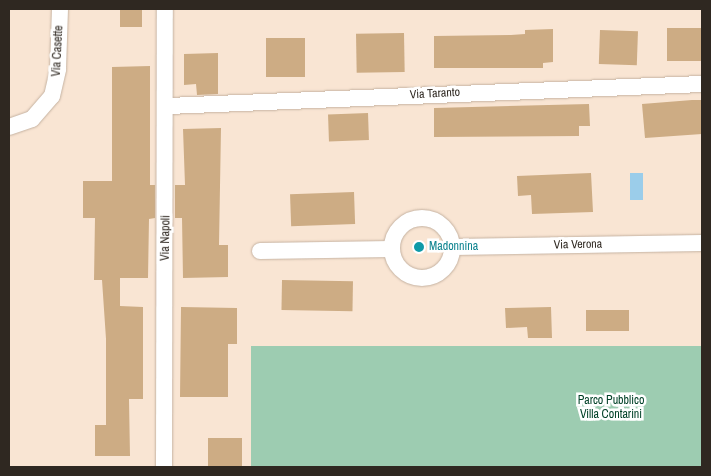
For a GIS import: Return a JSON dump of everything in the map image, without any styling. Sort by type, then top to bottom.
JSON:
[{"type":"street","name":"Via Casette","points":[[9,127],[32,120],[52,96],[58,69],[60,9]]},
{"type":"street","name":"Via Napoli","points":[[164,467],[168,106],[165,9]]},
{"type":"street","name":"Via Taranto","points":[[168,106],[702,84]]},
{"type":"street","points":[[416,218],[426,218],[445,228],[453,247],[441,272],[423,279],[398,267],[392,249],[398,229],[416,218]]},
{"type":"street","name":"Via Verona","points":[[453,247],[702,243]]},
{"type":"street","points":[[260,251],[392,249]]},
{"type":"green space","name":"Parco Pubblico Villa Contarini","points":[[251,346],[702,346],[702,467],[251,467]]},
{"type":"water","points":[[630,173],[643,173],[643,200],[630,200]]},
{"type":"building","points":[[120,9],[142,9],[142,27],[120,27]]},
{"type":"building","points":[[667,28],[702,28],[702,61],[667,61]]},
{"type":"building","points":[[553,29],[553,62],[543,63],[543,68],[434,68],[434,36],[511,35],[525,34],[525,30]]},
{"type":"building","points":[[600,30],[638,31],[637,65],[599,64]]},
{"type":"building","points":[[404,33],[405,72],[357,73],[356,34]]},
{"type":"building","points":[[266,38],[305,38],[305,77],[266,77]]},
{"type":"building","points":[[218,53],[218,94],[197,95],[196,84],[184,85],[184,54]]},
{"type":"building","points":[[150,66],[150,185],[155,185],[155,218],[149,219],[148,278],[120,278],[120,306],[143,307],[143,399],[129,399],[130,456],[95,456],[95,425],[106,425],[106,339],[102,280],[94,280],[95,218],[83,218],[83,181],[112,181],[112,67]]},
{"type":"building","points":[[702,100],[702,134],[645,138],[642,104]]},
{"type":"building","points":[[589,104],[590,126],[579,126],[579,136],[434,137],[434,108]]},
{"type":"building","points":[[368,113],[369,140],[329,141],[328,114]]},
{"type":"building","points":[[221,128],[219,245],[228,245],[228,277],[183,278],[182,218],[175,218],[175,185],[185,185],[183,129]]},
{"type":"building","points":[[591,173],[593,212],[532,214],[531,195],[518,196],[517,176]]},
{"type":"building","points":[[354,192],[355,224],[291,226],[290,194]]},
{"type":"building","points":[[282,280],[353,281],[352,311],[281,310]]},
{"type":"building","points":[[181,307],[237,308],[237,344],[228,344],[228,397],[180,397]]},
{"type":"building","points":[[551,307],[552,338],[528,338],[527,327],[506,328],[505,308]]},
{"type":"building","points":[[586,310],[629,310],[629,331],[586,331]]},
{"type":"building","points":[[208,438],[242,438],[242,467],[208,467]]},
{"type":"place","name":"Madonnina","points":[[419,247]]}]
